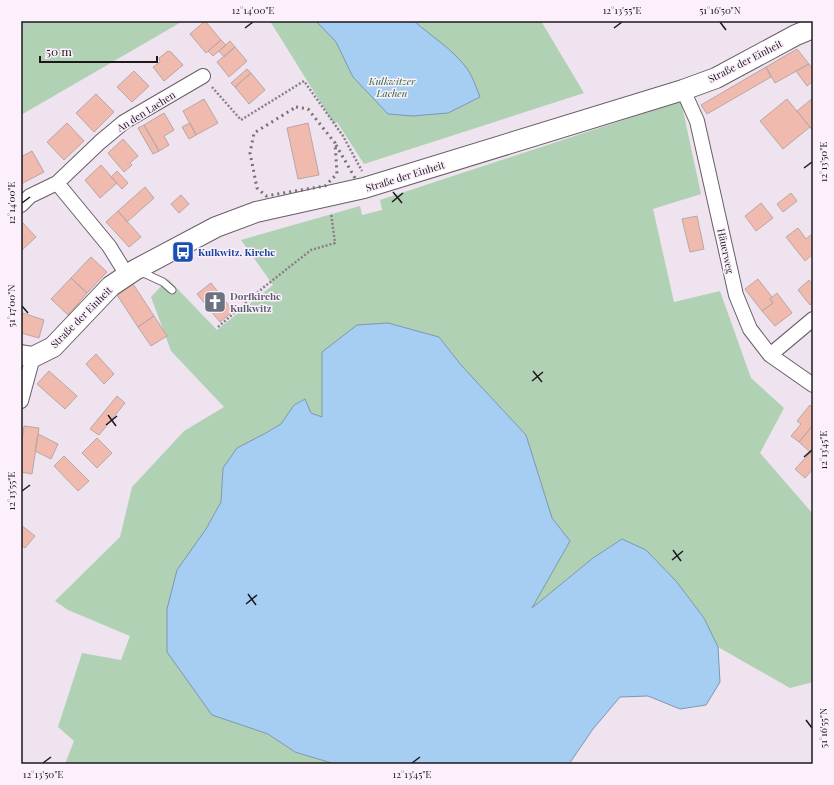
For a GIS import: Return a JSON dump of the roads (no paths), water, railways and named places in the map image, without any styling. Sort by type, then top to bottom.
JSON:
[{"type":"street","name":"Straße der Einheit","points":[[27,356],[53,347],[111,286],[131,272],[216,227],[256,212],[328,197],[370,186],[683,90],[716,78],[796,35],[813,28]]},
{"type":"street","name":"An den Lachen","points":[[21,205],[30,196],[56,183],[124,122],[203,76]]},
{"type":"street","name":"Häuerweg","points":[[683,90],[697,121],[736,295],[750,329],[770,355],[813,385]]},
{"type":"street","points":[[56,183],[131,272]]},
{"type":"street","points":[[770,355],[813,319]]},
{"type":"street","points":[[21,400],[27,356]]},
{"type":"lane","points":[[131,272],[163,282],[172,290]]},
{"type":"water","points":[[316,21],[414,21],[448,48],[460,60],[470,73],[480,97],[448,113],[413,116],[388,114],[353,77],[336,42]]},
{"type":"water","points":[[388,323],[439,337],[461,365],[526,435],[552,518],[570,541],[532,608],[593,558],[622,539],[646,550],[676,581],[704,618],[718,647],[720,682],[706,705],[680,709],[648,696],[620,697],[593,729],[569,764],[335,764],[295,752],[268,734],[212,715],[167,652],[167,609],[177,570],[206,529],[221,502],[223,468],[237,448],[281,424],[294,405],[305,399],[311,413],[322,417],[322,352],[357,325]]},
{"type":"railway","points":[[296,107],[308,109],[335,143],[337,174],[325,186],[266,196],[257,188],[250,153],[254,133],[296,107]]},
{"type":"railway","points":[[336,145],[355,178]]},
{"type":"place","name":"Kulkwitz, Kirche","points":[[183,252]]},
{"type":"place","name":"Dorfkirche Kulkwitz","points":[[215,302]]},
{"type":"park label","name":"Kulkwitzer Lachen","points":[[392,86]]}]
